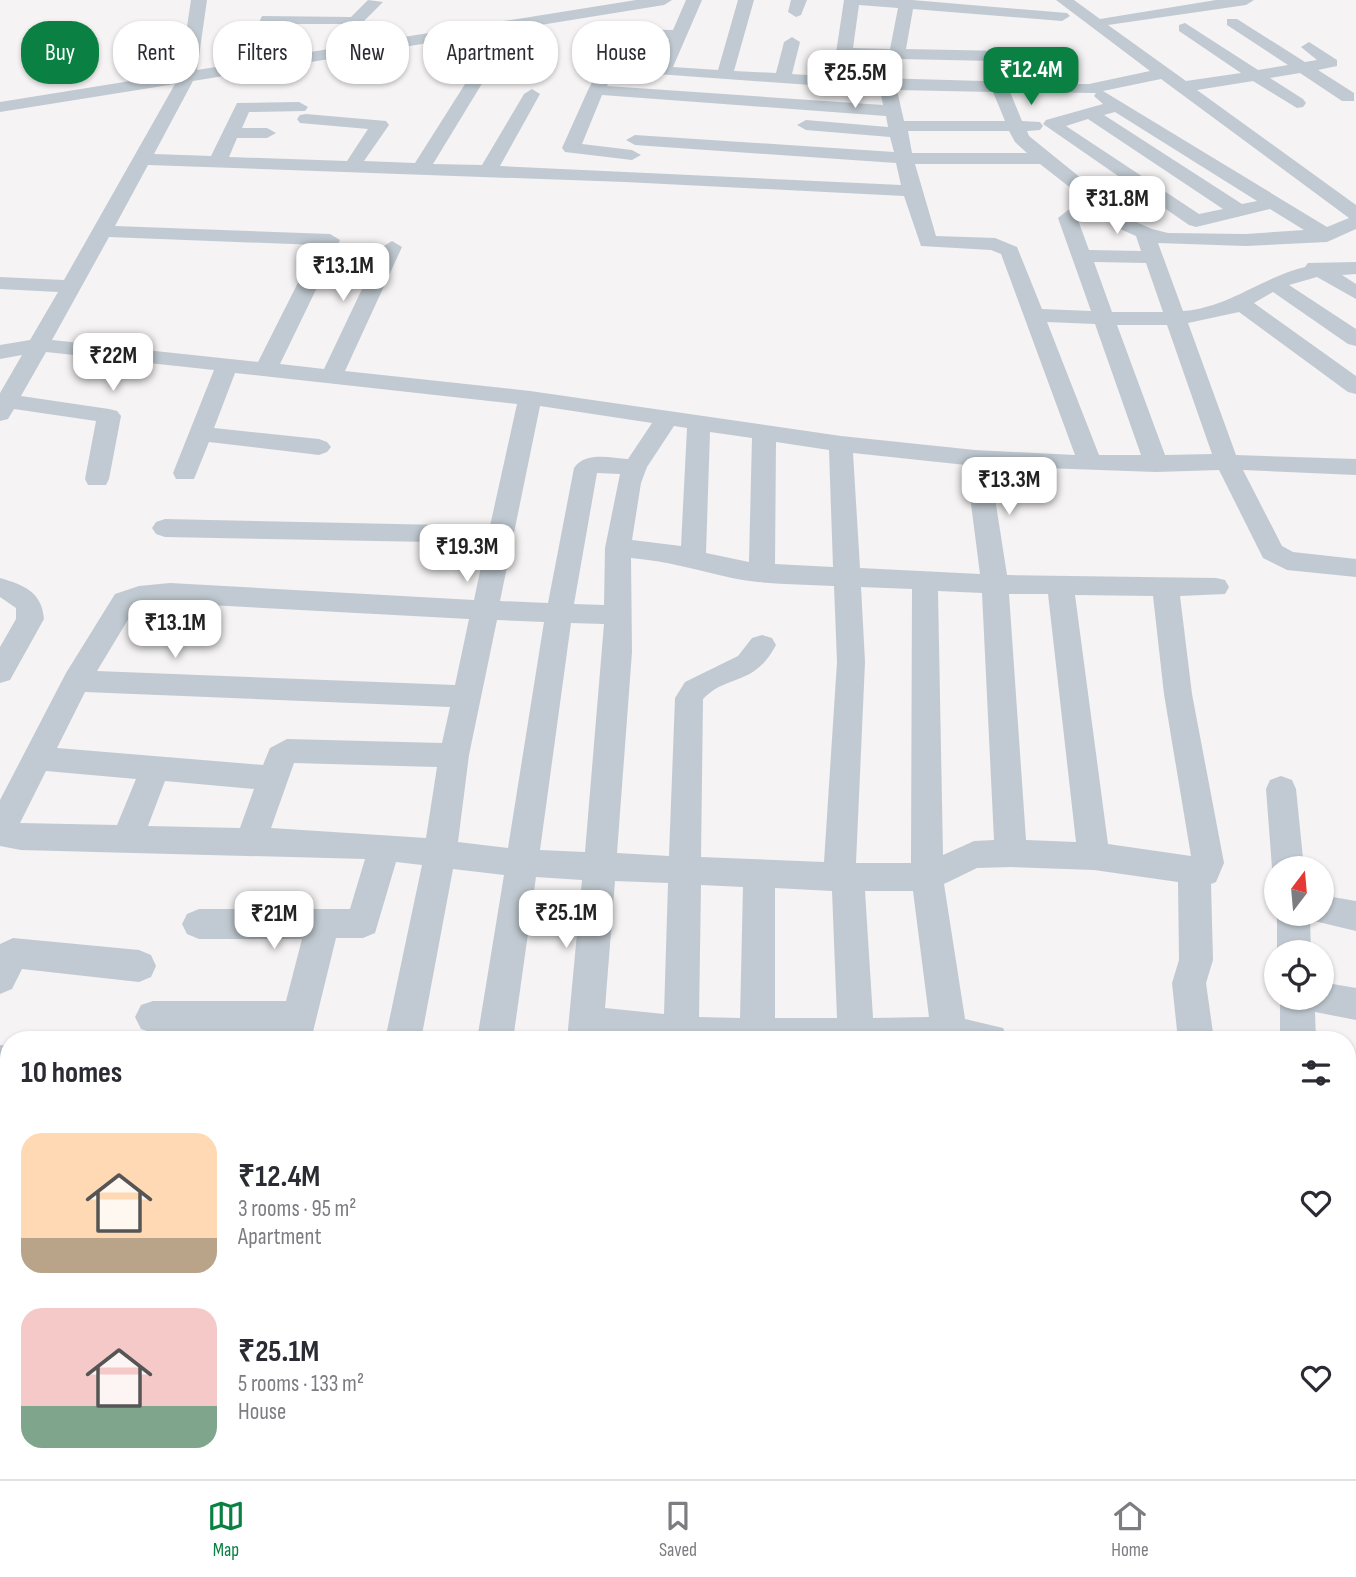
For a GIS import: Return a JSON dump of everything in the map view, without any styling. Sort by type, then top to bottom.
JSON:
[{"type":"street","points":[[196,21],[199,0]]},
{"type":"street","points":[[199,73],[631,0]]},
{"type":"street","points":[[569,9],[664,0]]},
{"type":"street","points":[[670,54],[694,0]]},
{"type":"street","points":[[725,75],[746,0]]},
{"type":"street","points":[[840,82],[852,0],[906,4],[964,15],[1063,8],[1189,87],[1356,204]]},
{"type":"street","points":[[1078,0],[1356,214]]},
{"type":"street","points":[[1148,0],[1166,12]]},
{"type":"street","points":[[1106,21],[1210,3],[1246,0]]},
{"type":"street","points":[[354,1],[376,1]]},
{"type":"street","points":[[266,21],[351,22],[356,21],[376,1]]},
{"type":"street","points":[[897,54],[906,4]]},
{"type":"street","points":[[1022,13],[1023,56]]},
{"type":"street","points":[[1233,22],[1348,97]]},
{"type":"street","points":[[1185,28],[1297,103]]},
{"type":"street","points":[[677,36],[626,32],[596,90],[572,148],[633,147],[906,159],[1044,159]]},
{"type":"street","points":[[783,79],[792,42]]},
{"type":"street","points":[[1189,87],[1331,62],[1308,47]]},
{"type":"street","points":[[844,53],[897,54],[959,49],[1055,58],[1069,89]]},
{"type":"street","points":[[670,71],[887,85],[1069,89],[1089,89],[1164,73]]},
{"type":"street","points":[[0,101],[122,84]]},
{"type":"street","points":[[0,107],[134,84]]},
{"type":"street","points":[[97,479],[109,416],[3,405],[34,346],[73,287],[182,84]]},
{"type":"street","points":[[421,169],[474,84]]},
{"type":"street","points":[[625,176],[657,84]]},
{"type":"street","points":[[887,85],[912,191],[928,242],[995,244],[1010,251],[1090,463]]},
{"type":"street","points":[[947,87],[975,160]]},
{"type":"street","points":[[1000,88],[1016,128],[1027,146],[1082,185],[1109,212],[1144,233],[1167,239],[1273,239],[1325,235],[1356,222]]},
{"type":"street","points":[[1089,89],[1356,255]]},
{"type":"street","points":[[596,90],[653,94],[896,123],[962,127],[1016,128],[1052,124],[1116,106]]},
{"type":"street","points":[[488,170],[532,93]]},
{"type":"street","points":[[217,162],[243,107],[384,119],[352,166]]},
{"type":"street","points":[[1091,114],[1238,210]]},
{"type":"street","points":[[806,125],[896,123]]},
{"type":"street","points":[[1052,124],[1222,240]]},
{"type":"street","points":[[231,133],[267,133]]},
{"type":"street","points":[[1098,155],[1169,138]]},
{"type":"street","points":[[143,159],[488,170],[912,191]]},
{"type":"street","points":[[1196,222],[1272,203]]},
{"type":"street","points":[[1109,212],[1075,214],[1068,218],[1156,464]]},
{"type":"street","points":[[103,231],[330,240],[265,369]]},
{"type":"street","points":[[1144,233],[1227,462],[1272,552],[1287,561],[1356,568]]},
{"type":"street","points":[[1273,239],[1356,293]]},
{"type":"street","points":[[331,377],[392,247]]},
{"type":"street","points":[[1082,256],[1153,257]]},
{"type":"street","points":[[1033,316],[1174,317],[1214,313],[1240,303],[1273,284],[1321,270],[1356,268]]},
{"type":"street","points":[[0,283],[73,287]]},
{"type":"street","points":[[1273,284],[1356,339]]},
{"type":"street","points":[[1240,303],[1356,387]]},
{"type":"street","points":[[0,341],[530,398],[668,416],[841,444],[977,458],[1090,463],[1227,462],[1356,467]]},
{"type":"street","points":[[0,352],[34,346]]},
{"type":"street","points":[[184,473],[227,365]]},
{"type":"street","points":[[405,1031],[440,855],[454,755],[530,398]]},
{"type":"street","points":[[586,1031],[618,652],[618,548],[629,483],[635,467],[668,416]]},
{"type":"street","points":[[693,557],[699,421]]},
{"type":"street","points":[[762,573],[764,432]]},
{"type":"street","points":[[199,434],[319,447]]},
{"type":"street","points":[[841,444],[852,662],[845,722],[843,877],[855,1031]]},
{"type":"street","points":[[977,458],[995,584],[1012,853]]},
{"type":"street","points":[[496,1031],[559,614],[586,468],[590,465],[635,467]]},
{"type":"street","points":[[165,528],[501,535]]},
{"type":"street","points":[[618,548],[693,557],[733,569],[762,573],[995,584],[1216,587]]},
{"type":"street","points":[[925,580],[927,877],[949,1031]]},
{"type":"street","points":[[1060,583],[1094,856]]},
{"type":"street","points":[[616,615],[170,593],[139,596],[125,601],[76,681],[0,832],[21,837],[251,841],[384,847],[520,863],[686,868],[843,877],[927,877],[974,855],[1012,853],[1094,856],[1205,872],[1208,863],[1178,694],[1165,585]]},
{"type":"street","points":[[0,587],[16,593],[29,604],[30,619],[0,672]]},
{"type":"street","points":[[681,1031],[689,698],[700,686],[749,664],[758,656],[762,645]]},
{"type":"street","points":[[76,681],[467,697]]},
{"type":"street","points":[[251,841],[281,756],[287,751],[454,755]]},
{"type":"street","points":[[37,758],[273,778]]},
{"type":"street","points":[[128,838],[155,768]]},
{"type":"street","points":[[1281,789],[1287,856]]},
{"type":"street","points":[[199,924],[363,923],[384,847]]},
{"type":"street","points":[[1194,871],[1196,960],[1189,983],[1195,1031]]},
{"type":"street","points":[[757,1031],[759,874]]},
{"type":"street","points":[[1334,912],[1356,916]]},
{"type":"street","points":[[153,1017],[296,1028],[323,924]]},
{"type":"street","points":[[0,978],[13,953],[139,966]]},
{"type":"street","points":[[1334,1000],[1356,1004]]},
{"type":"street","points":[[1297,1010],[1298,1031]]}]
